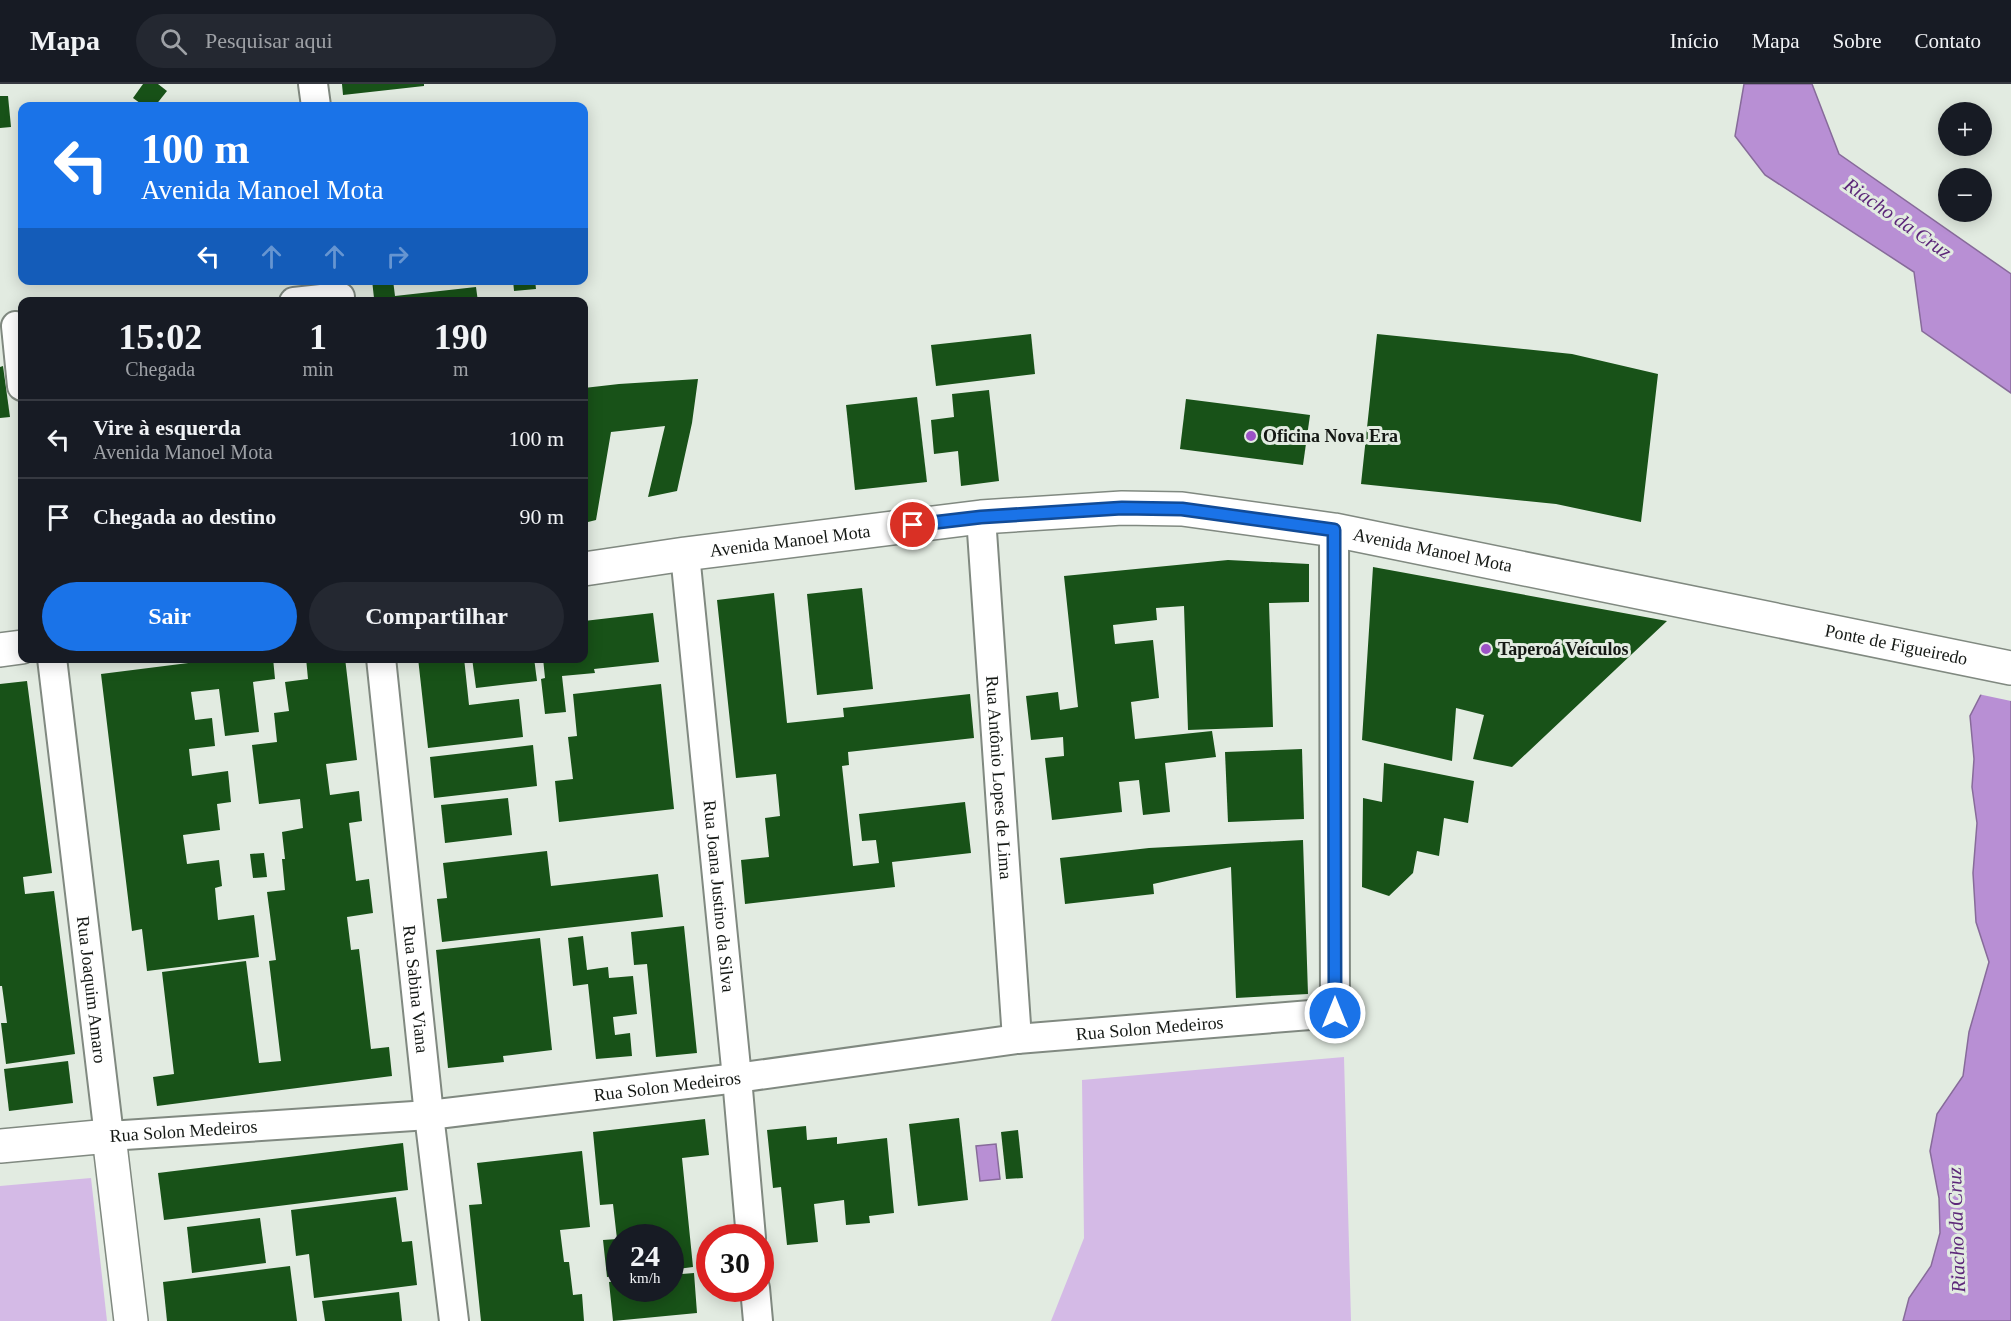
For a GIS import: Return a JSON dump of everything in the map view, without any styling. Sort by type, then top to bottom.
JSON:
[{"type":"main road","name":"Avenida Manoel Mota","points":[[588,567],[981,517],[1122,508],[1182,509],[1334,530],[1780,621]]},
{"type":"main road","name":"Ponte de Figueiredo","points":[[1780,621],[2011,668]]},
{"type":"main road","points":[[0,650],[18,648]]},
{"type":"main road","name":"Rua Solon Medeiros","points":[[0,1146],[109,1137]]},
{"type":"main road","name":"Rua Joaquim Amaro","points":[[109,1137],[131,1321]]},
{"type":"street","points":[[313,84],[315,102]]},
{"type":"street","points":[[319,297],[339,293]]},
{"type":"street","points":[[13,327],[18,360]]},
{"type":"street","name":"Rua Antônio Lopes de Lima","points":[[981,517],[1017,1039]]},
{"type":"street","name":"Rua Solon Medeiros","points":[[109,1137],[429,1115],[1017,1039],[1335,1013],[1334,530]]},
{"type":"street","name":"Rua Joana Justino da Silva","points":[[685,554],[750,1224]]},
{"type":"street","name":"Rua Joaquim Amaro","points":[[53,663],[109,1137]]},
{"type":"street","name":"Rua Sabina Viana","points":[[382,663],[429,1115],[454,1321]]},
{"type":"street","points":[[757,1302],[758,1321]]},
{"type":"shaded area","points":[[1344,1057],[1351,1321],[1051,1321],[1084,1238],[1082,1080]]},
{"type":"shaded area","points":[[91,1178],[107,1321],[0,1321],[0,1186]]},
{"type":"water","name":"Riacho da Cruz","points":[[1744,84],[1812,84],[1839,154],[2011,274],[2011,393],[1922,331],[1914,272],[1765,175],[1735,136]]},
{"type":"water","name":"Riacho da Cruz","points":[[1990,677],[2011,681],[2011,1321],[1903,1321],[1909,1298],[1931,1266],[1940,1233],[1939,1198],[1930,1151],[1937,1114],[1963,1076],[1969,1032],[1989,962],[1976,922],[1973,873],[1977,823],[1972,787],[1974,759],[1970,716]]},
{"type":"water","points":[[996,1144],[1000,1179],[980,1181],[976,1146]]},
{"type":"pier","points":[[1988,675],[2011,678],[2011,701],[1978,694]]},
{"type":"building","points":[[143,84],[158,84],[167,91],[158,102],[138,102],[133,98]]},
{"type":"building","points":[[342,84],[424,84],[424,86],[343,95]]},
{"type":"building","points":[[0,96],[8,96],[11,127],[0,128]]},
{"type":"building","points":[[373,285],[394,285],[395,296],[476,287],[477,297],[374,297]]},
{"type":"building","points":[[513,285],[536,285],[536,289],[514,291]]},
{"type":"building","points":[[1031,334],[1035,374],[936,386],[931,345]]},
{"type":"building","points":[[1377,334],[1572,354],[1658,374],[1641,522],[1556,504],[1361,484]]},
{"type":"building","points":[[3,366],[10,417],[0,418],[0,367]]},
{"type":"building","points":[[698,379],[692,423],[677,491],[648,497],[665,426],[611,432],[596,520],[588,522],[588,388]]},
{"type":"building","points":[[989,390],[999,481],[961,486],[958,451],[934,454],[931,420],[954,417],[952,394]]},
{"type":"building","points":[[917,397],[927,482],[855,490],[846,405]]},
{"type":"building","points":[[1186,399],[1310,415],[1303,465],[1180,449]]},
{"type":"building","points":[[1228,560],[1309,564],[1309,602],[1269,603],[1273,727],[1188,730],[1184,606],[1156,608],[1157,620],[1113,625],[1115,644],[1153,640],[1159,698],[1131,702],[1135,739],[1212,731],[1216,757],[1165,763],[1170,812],[1143,815],[1139,780],[1119,782],[1122,812],[1052,820],[1045,758],[1064,756],[1063,737],[1031,740],[1026,696],[1058,692],[1060,710],[1078,707],[1064,576]]},
{"type":"building","points":[[1373,567],[1667,621],[1512,767],[1473,759],[1484,715],[1456,708],[1452,761],[1362,740]]},
{"type":"building","points":[[862,588],[873,689],[817,695],[807,594]]},
{"type":"building","points":[[774,593],[787,723],[844,717],[843,708],[970,694],[974,738],[848,752],[849,765],[842,766],[853,866],[879,863],[876,840],[862,841],[859,814],[965,802],[971,853],[892,862],[895,887],[745,904],[741,860],[769,857],[765,818],[780,816],[776,774],[736,778],[717,600]]},
{"type":"building","points":[[653,613],[659,662],[594,669],[595,673],[562,676],[566,712],[545,714],[541,679],[545,678],[544,663],[588,663],[588,621]]},
{"type":"building","points":[[188,663],[273,663],[275,679],[253,682],[259,732],[225,736],[219,689],[191,692],[195,720],[212,718],[215,746],[189,749],[192,776],[228,771],[231,802],[217,804],[220,830],[183,835],[187,864],[219,860],[222,886],[215,888],[218,920],[254,915],[259,957],[147,971],[142,929],[132,931],[101,674]]},
{"type":"building","points":[[306,663],[346,663],[357,760],[326,764],[330,795],[359,791],[362,821],[349,823],[356,881],[369,879],[373,913],[347,917],[351,950],[359,949],[371,1049],[389,1047],[392,1076],[157,1106],[153,1077],[174,1074],[162,972],[246,961],[259,1063],[281,1061],[269,961],[276,960],[267,892],[285,890],[282,832],[303,828],[300,799],[259,804],[252,745],[277,742],[274,713],[289,711],[285,682],[308,679]]},
{"type":"building","points":[[419,663],[465,663],[469,705],[519,699],[523,737],[428,748]]},
{"type":"building","points":[[473,663],[535,663],[537,681],[476,688]]},
{"type":"building","points":[[27,681],[52,873],[23,877],[25,894],[54,891],[75,1054],[6,1064],[1,1023],[7,1023],[2,986],[0,986],[0,684]]},
{"type":"building","points":[[661,684],[674,809],[559,822],[555,781],[573,779],[568,737],[577,736],[573,694]]},
{"type":"building","points":[[533,745],[537,786],[434,798],[430,757]]},
{"type":"building","points":[[1302,749],[1304,819],[1228,822],[1225,752]]},
{"type":"building","points":[[1384,763],[1474,781],[1468,823],[1444,818],[1439,856],[1417,851],[1413,873],[1389,896],[1362,887],[1363,798],[1382,802]]},
{"type":"building","points":[[508,798],[512,835],[445,843],[441,805]]},
{"type":"building","points":[[1303,840],[1308,994],[1236,998],[1231,867],[1153,884],[1154,894],[1065,904],[1060,858],[1149,848]]},
{"type":"building","points":[[547,851],[551,886],[658,874],[663,917],[442,942],[437,899],[447,898],[443,863]]},
{"type":"building","points":[[264,853],[267,877],[253,878],[250,854]]},
{"type":"building","points":[[684,926],[697,1053],[656,1057],[647,964],[634,965],[631,932]]},
{"type":"building","points":[[583,936],[587,970],[608,967],[609,978],[633,976],[637,1014],[613,1017],[615,1035],[630,1033],[632,1056],[596,1059],[588,984],[573,986],[568,938]]},
{"type":"building","points":[[540,938],[552,1050],[503,1056],[504,1062],[448,1068],[436,950]]},
{"type":"building","points":[[68,1061],[73,1103],[9,1111],[4,1069]]},
{"type":"building","points":[[959,1118],[968,1200],[918,1206],[909,1124]]},
{"type":"building","points":[[705,1119],[709,1155],[682,1158],[693,1267],[684,1268],[684,1224],[615,1224],[613,1204],[600,1205],[593,1132]]},
{"type":"building","points":[[806,1126],[807,1140],[837,1137],[837,1144],[887,1138],[894,1213],[869,1216],[870,1223],[846,1225],[844,1200],[814,1204],[818,1242],[787,1245],[781,1187],[773,1188],[767,1130]]},
{"type":"building","points":[[1018,1130],[1023,1178],[1006,1179],[1001,1132]]},
{"type":"building","points":[[403,1143],[408,1190],[164,1220],[158,1173]]},
{"type":"building","points":[[582,1151],[590,1227],[560,1230],[564,1262],[569,1262],[573,1295],[582,1294],[584,1321],[481,1321],[469,1205],[482,1204],[477,1163]]},
{"type":"building","points":[[396,1197],[402,1242],[412,1241],[417,1285],[314,1298],[309,1254],[296,1256],[291,1210]]},
{"type":"building","points":[[260,1218],[266,1263],[192,1273],[187,1227]]},
{"type":"building","points":[[603,1240],[606,1240],[606,1268]]},
{"type":"building","points":[[290,1266],[297,1321],[167,1321],[163,1282]]},
{"type":"building","points":[[694,1273],[697,1313],[613,1321],[611,1302],[684,1302],[684,1274]]},
{"type":"building","points":[[399,1292],[402,1321],[325,1321],[322,1301]]},
{"type":"place","name":"Oficina Nova Era","points":[[1251,436]]},
{"type":"place","name":"Taperoá Veículos","points":[[1486,649]]},
{"type":"route","points":[[913,525],[981,517],[1122,508],[1182,509],[1334,530],[1335,1013]]}]
